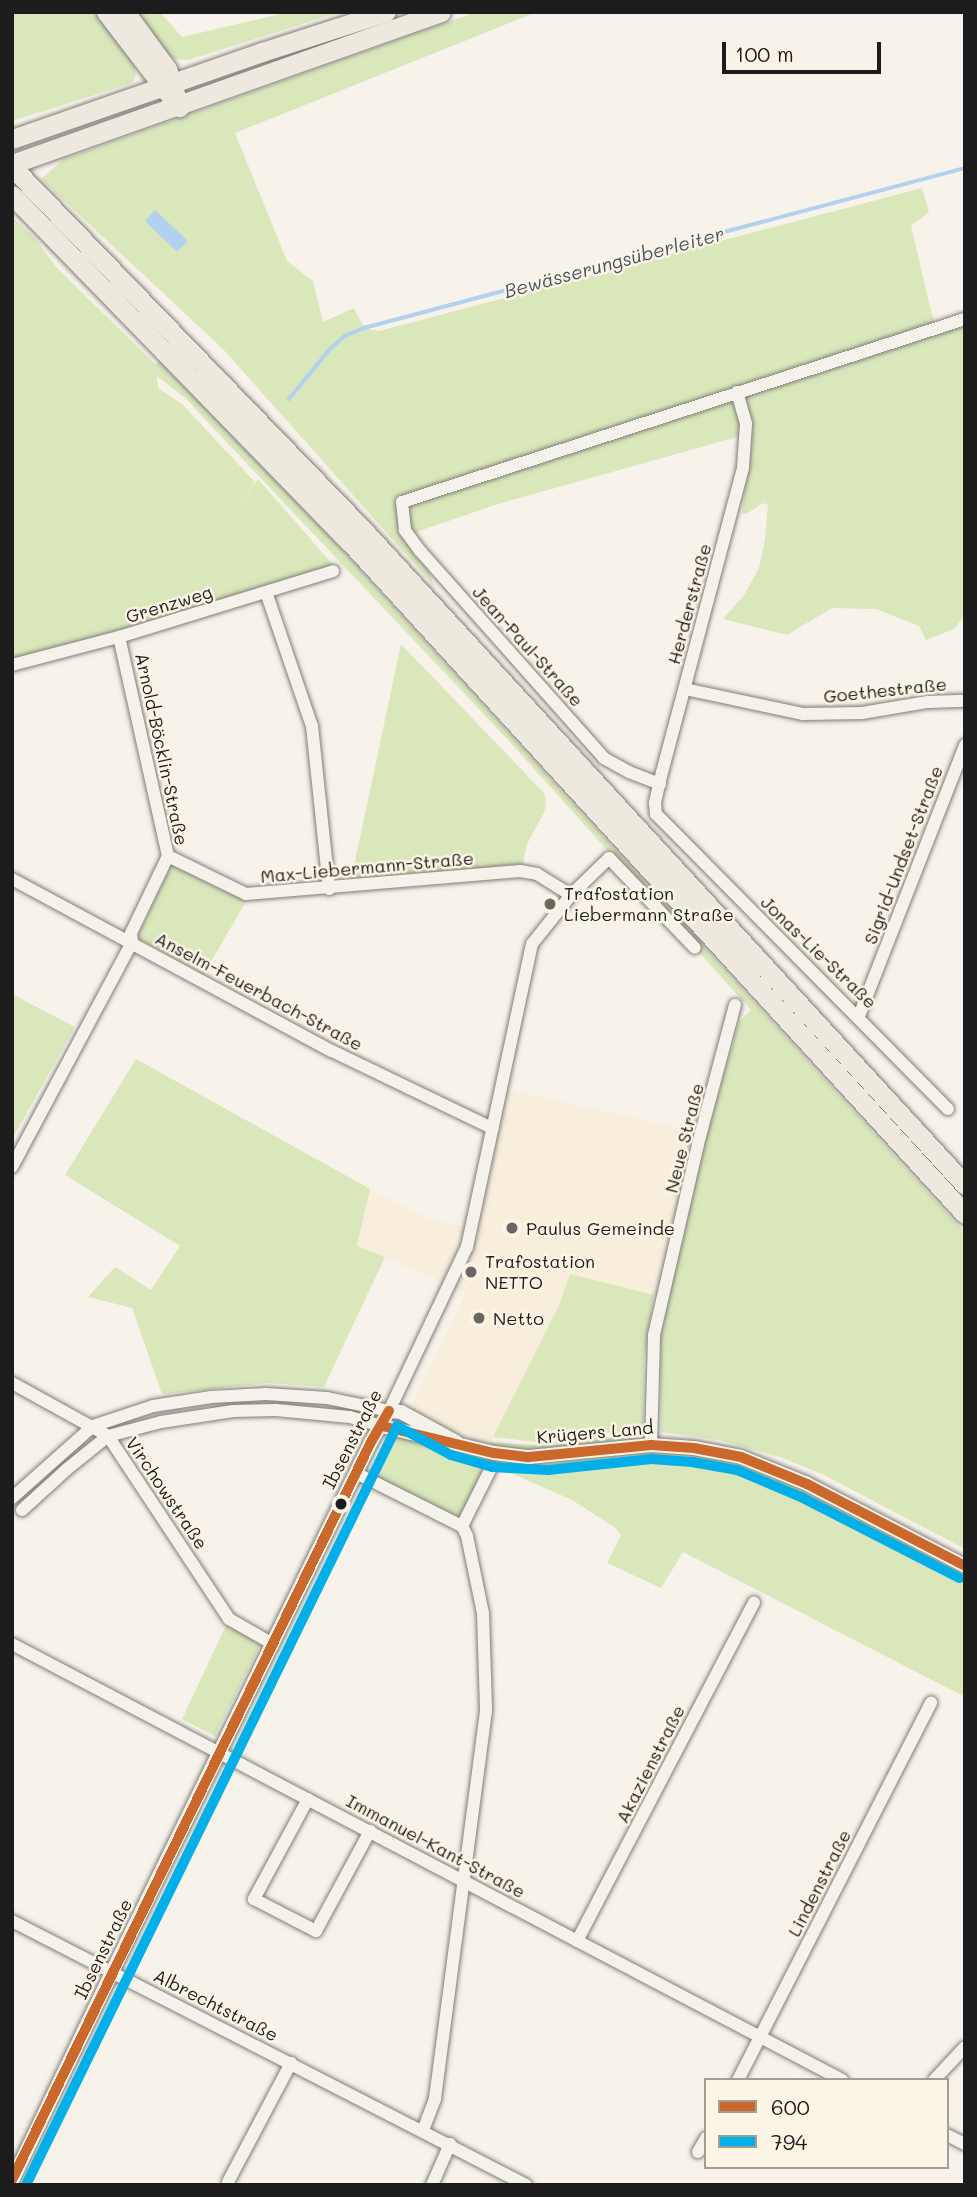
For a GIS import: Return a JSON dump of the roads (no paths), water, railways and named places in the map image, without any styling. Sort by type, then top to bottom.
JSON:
[{"type":"main road","points":[[106,12],[168,85],[178,107]]},
{"type":"main road","points":[[125,12],[167,69],[168,85]]},
{"type":"main road","points":[[12,139],[386,12]]},
{"type":"main road","points":[[441,12],[12,166],[363,530],[965,1185]]},
{"type":"main road","points":[[12,195],[350,541],[965,1214]]},
{"type":"street","points":[[737,392],[965,319]]},
{"type":"street","name":"Jean-Paul-Straße","points":[[660,784],[629,772],[604,758],[420,551],[405,530],[402,502],[737,392]]},
{"type":"street","name":"Herderstraße","points":[[664,823],[656,814],[654,803],[743,468],[746,424],[737,392]]},
{"type":"street","name":"Grenzweg","points":[[12,665],[119,637],[333,571]]},
{"type":"street","points":[[266,592],[312,726],[329,889]]},
{"type":"street","name":"Arnold-Böcklin-Straße","points":[[12,1167],[132,942],[131,933],[168,856],[119,637]]},
{"type":"street","name":"Goethestraße","points":[[685,689],[803,714],[862,713],[928,702],[965,701]]},
{"type":"street","name":"Sigrid-Undset-Straße","points":[[859,1016],[965,745]]},
{"type":"street","name":"Jonas-Lie-Straße","points":[[664,823],[859,1016],[948,1109]]},
{"type":"street","name":"Max-Liebermann-Straße","points":[[168,856],[246,894],[520,871],[537,874],[571,895]]},
{"type":"street","name":"Ibsenstraße","points":[[12,2181],[464,1256],[532,944],[571,895],[609,858],[695,948]]},
{"type":"street","name":"Anselm-Feuerbach-Straße","points":[[12,879],[331,1051],[492,1129]]},
{"type":"street","name":"Neue Straße","points":[[651,1445],[654,1335],[698,1144],[735,1005]]},
{"type":"street","name":"Virchowstraße","points":[[12,1383],[108,1436],[229,1619],[273,1644]]},
{"type":"street","points":[[12,1498],[93,1426],[122,1414],[183,1400],[266,1394],[327,1398],[389,1411]]},
{"type":"street","points":[[22,1510],[108,1436],[173,1419],[233,1410],[313,1412],[350,1417],[382,1426]]},
{"type":"street","name":"Krügers Land","points":[[389,1411],[401,1412],[456,1442]]},
{"type":"street","name":"Krügers Land","points":[[382,1426],[495,1453],[530,1457],[651,1445],[718,1452],[774,1468],[965,1566]]},
{"type":"street","points":[[462,1526],[491,1468]]},
{"type":"street","points":[[356,1473],[462,1526],[467,1536],[483,1613],[486,1711],[435,2099],[423,2130]]},
{"type":"street","name":"Akazienstraße","points":[[577,1941],[754,1602]]},
{"type":"street","name":"Immanuel-Kant-Straße","points":[[12,1644],[838,2078]]},
{"type":"street","name":"Lindenstraße","points":[[739,2078],[931,1703]]},
{"type":"street","points":[[307,1798],[254,1899],[316,1931],[370,1831]]},
{"type":"street","name":"Albrechtstraße","points":[[12,1921],[526,2185]]},
{"type":"street","points":[[936,2078],[965,2048]]},
{"type":"street","name":"Albrechtstraße","points":[[228,2182],[291,2063]]},
{"type":"street","points":[[949,2136],[965,2144]]},
{"type":"street","points":[[698,2152],[704,2142]]},
{"type":"street","points":[[432,2185],[450,2144]]},
{"type":"water","points":[[155,210],[188,241],[177,252],[145,221]]},
{"type":"waterway","name":"Bewässerungsüberleiter","points":[[289,399],[330,349],[345,336],[364,328],[965,168]]},
{"type":"place","name":"Trafostation Liebermann Straße","points":[[550,904]]},
{"type":"place","name":"Paulus Gemeinde","points":[[512,1228]]},
{"type":"place","name":"Trafostation NETTO","points":[[471,1272]]},
{"type":"place","name":"Netto","points":[[479,1318]]}]
